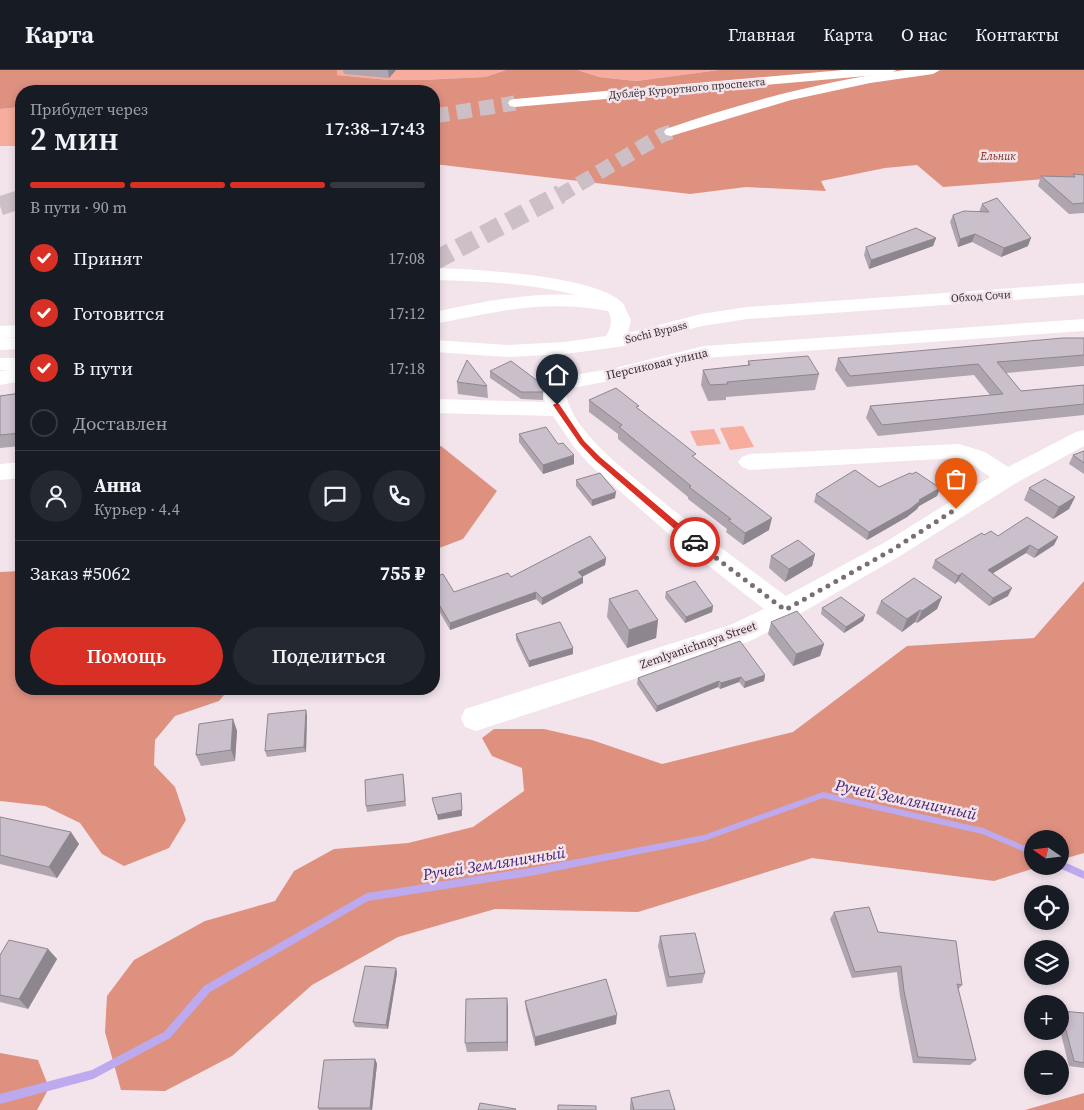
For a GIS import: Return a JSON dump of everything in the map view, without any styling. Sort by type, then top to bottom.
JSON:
[{"type":"main road","name":"Дублёр Курортного проспекта","points":[[515,103],[889,70]]},
{"type":"main road","points":[[671,132],[700,122],[820,90],[860,81],[933,70]]},
{"type":"main road","points":[[440,274],[540,282],[599,295],[620,311],[622,323],[613,342]]},
{"type":"main road","name":"Обход Сочи","points":[[613,342],[702,320],[747,313],[1084,289]]},
{"type":"main road","points":[[440,317],[488,306],[548,300],[572,300],[615,306]]},
{"type":"main road","name":"Персиковая улица","points":[[560,409],[555,395],[557,389],[565,383],[663,363],[704,352],[1084,325]]},
{"type":"main road","points":[[0,332],[15,331]]},
{"type":"main road","name":"Sochi Bypass","points":[[440,346],[516,351],[566,348],[613,342]]},
{"type":"main road","points":[[0,344],[15,343]]},
{"type":"main road","points":[[0,355],[15,354]]},
{"type":"main road","points":[[0,364],[15,364]]},
{"type":"main road","points":[[0,378],[15,376]]},
{"type":"main road","points":[[440,406],[560,409],[582,442],[604,465],[687,536],[785,610]]},
{"type":"main road","name":"Zemlyanichnaya Street","points":[[476,718],[740,633],[892,550],[1007,477],[1084,437]]},
{"type":"main road","points":[[750,462],[958,451],[977,457],[1007,477]]},
{"type":"main road","points":[[0,472],[15,471]]},
{"type":"shaded area","points":[[337,70],[506,70],[485,77],[389,80],[337,75]]},
{"type":"shaded area","points":[[578,70],[719,70],[636,81],[599,77]]},
{"type":"shaded area","points":[[15,108],[15,146],[0,146],[0,109]]},
{"type":"shaded area","points":[[743,426],[754,447],[730,450],[720,428]]},
{"type":"shaded area","points":[[714,429],[721,444],[697,446],[690,431]]},
{"type":"green space","name":"Ельник","points":[[0,70],[337,70],[337,75],[389,80],[421,80],[485,77],[506,70],[578,70],[599,77],[636,81],[719,70],[1084,70],[1084,176],[943,187],[917,165],[885,168],[821,181],[826,191],[746,187],[690,194],[440,165],[440,85],[15,85],[15,108],[0,109]]},
{"type":"green space","points":[[440,446],[497,491],[463,539],[440,548]]},
{"type":"green space","points":[[15,571],[15,695],[224,695],[219,701],[175,716],[155,740],[154,765],[175,787],[186,820],[169,848],[124,866],[102,854],[80,823],[45,806],[0,801],[0,572]]},
{"type":"green space","points":[[1084,581],[1084,853],[1069,857],[1069,830],[1024,830],[1024,871],[994,881],[812,858],[638,912],[495,909],[398,937],[312,985],[232,1056],[165,1091],[121,1090],[105,1032],[107,996],[134,960],[205,921],[275,901],[294,871],[334,849],[408,843],[473,827],[524,791],[522,768],[492,756],[482,738],[494,729],[544,729],[592,740],[662,764],[793,732],[907,646],[1034,638]]},
{"type":"green space","points":[[0,1053],[38,1060],[49,1088],[37,1110],[0,1110]]},
{"type":"green space","points":[[1084,1093],[1084,1110],[1025,1110]]},
{"type":"building","points":[[1073,174],[1084,175],[1084,203],[1073,204],[1041,176],[1075,177]]},
{"type":"building","points":[[997,198],[1031,238],[1004,248],[975,234],[960,239],[953,215],[964,211],[989,212],[982,204]]},
{"type":"building","points":[[916,228],[936,238],[871,260],[866,247]]},
{"type":"building","points":[[1063,338],[1084,338],[1084,355],[997,362],[1021,391],[1084,385],[1084,404],[882,425],[870,406],[1003,394],[978,364],[850,376],[838,358]]},
{"type":"building","points":[[808,356],[819,374],[710,385],[703,370],[750,365],[748,361]]},
{"type":"building","points":[[467,360],[487,386],[457,382]]},
{"type":"building","points":[[511,361],[543,385],[543,392],[521,392],[490,371]]},
{"type":"building","points":[[616,388],[639,406],[636,407],[696,454],[692,456],[772,518],[745,533],[728,520],[731,519],[689,487],[691,486],[619,427],[622,425],[589,400]]},
{"type":"building","points":[[15,394],[15,434],[0,435],[0,396]]},
{"type":"building","points":[[546,427],[558,444],[563,443],[574,455],[543,465],[519,434]]},
{"type":"building","points":[[1084,451],[1084,463],[1073,455]]},
{"type":"building","points":[[855,470],[879,487],[916,472],[940,488],[919,500],[910,509],[869,532],[816,494]]},
{"type":"building","points":[[600,473],[616,492],[592,500],[576,480]]},
{"type":"building","points":[[1045,479],[1075,497],[1059,507],[1029,488]]},
{"type":"building","points":[[1027,517],[1058,537],[1038,550],[1030,545],[988,570],[1012,588],[993,598],[962,573],[958,576],[935,560],[982,533],[984,535],[991,531],[998,536]]},
{"type":"building","points":[[590,536],[606,558],[578,572],[583,577],[542,598],[536,592],[450,623],[440,606],[440,575],[443,574],[454,592],[508,573],[511,577]]},
{"type":"building","points":[[798,540],[815,554],[789,569],[771,556]]},
{"type":"building","points":[[914,578],[942,597],[907,619],[881,601]]},
{"type":"building","points":[[695,581],[713,606],[686,617],[666,592]]},
{"type":"building","points":[[637,590],[658,620],[629,630],[609,599]]},
{"type":"building","points":[[841,597],[865,615],[846,627],[822,608]]},
{"type":"building","points":[[797,611],[824,644],[796,654],[771,622]]},
{"type":"building","points":[[560,622],[573,648],[529,661],[516,634]]},
{"type":"building","points":[[740,641],[765,675],[745,682],[741,677],[721,683],[719,681],[657,706],[638,678]]},
{"type":"building","points":[[306,710],[304,747],[265,751],[268,714]]},
{"type":"building","points":[[233,719],[231,750],[196,755],[199,724]]},
{"type":"building","points":[[403,774],[405,801],[366,806],[365,780]]},
{"type":"building","points":[[461,793],[462,810],[437,815],[432,798]]},
{"type":"building","points":[[0,817],[71,832],[49,867],[0,855]]},
{"type":"building","points":[[869,907],[878,932],[956,941],[962,985],[957,984],[976,1060],[918,1057],[904,991],[901,966],[855,972],[834,912]]},
{"type":"building","points":[[695,933],[705,973],[669,977],[660,936]]},
{"type":"building","points":[[9,940],[48,949],[19,999],[0,995],[0,955]]},
{"type":"building","points":[[365,966],[396,968],[386,1025],[353,1022]]},
{"type":"building","points":[[606,979],[617,1015],[535,1037],[525,1001]]},
{"type":"building","points":[[507,998],[507,1042],[465,1043],[466,999]]},
{"type":"building","points":[[1069,1012],[1084,1013],[1084,1063],[1074,1061],[1069,1040]]},
{"type":"building","points":[[375,1059],[370,1108],[318,1108],[324,1060]]},
{"type":"building","points":[[669,1090],[675,1110],[634,1110],[631,1098]]},
{"type":"building","points":[[480,1103],[516,1109],[478,1110]]},
{"type":"building","points":[[558,1105],[596,1106],[596,1110],[558,1110]]},
{"type":"waterway","name":"Ручей Земляничный","points":[[0,1099],[93,1074],[167,1035],[207,989],[367,897],[530,872],[704,838],[823,795],[983,831],[1024,849]]},
{"type":"waterway","name":"Ручей Земляничный","points":[[1069,868],[1084,875]]},
{"type":"tunnel","points":[[440,115],[515,103]]},
{"type":"tunnel","points":[[559,196],[662,135],[671,132]]},
{"type":"tunnel","points":[[440,258],[561,194]]},
{"type":"tunnel","points":[[0,206],[15,201]]},
{"type":"way so far","points":[[695,542],[785,610],[892,550],[956,509]]},
{"type":"route","points":[[557,405],[582,442],[597,459],[695,542]]}]
